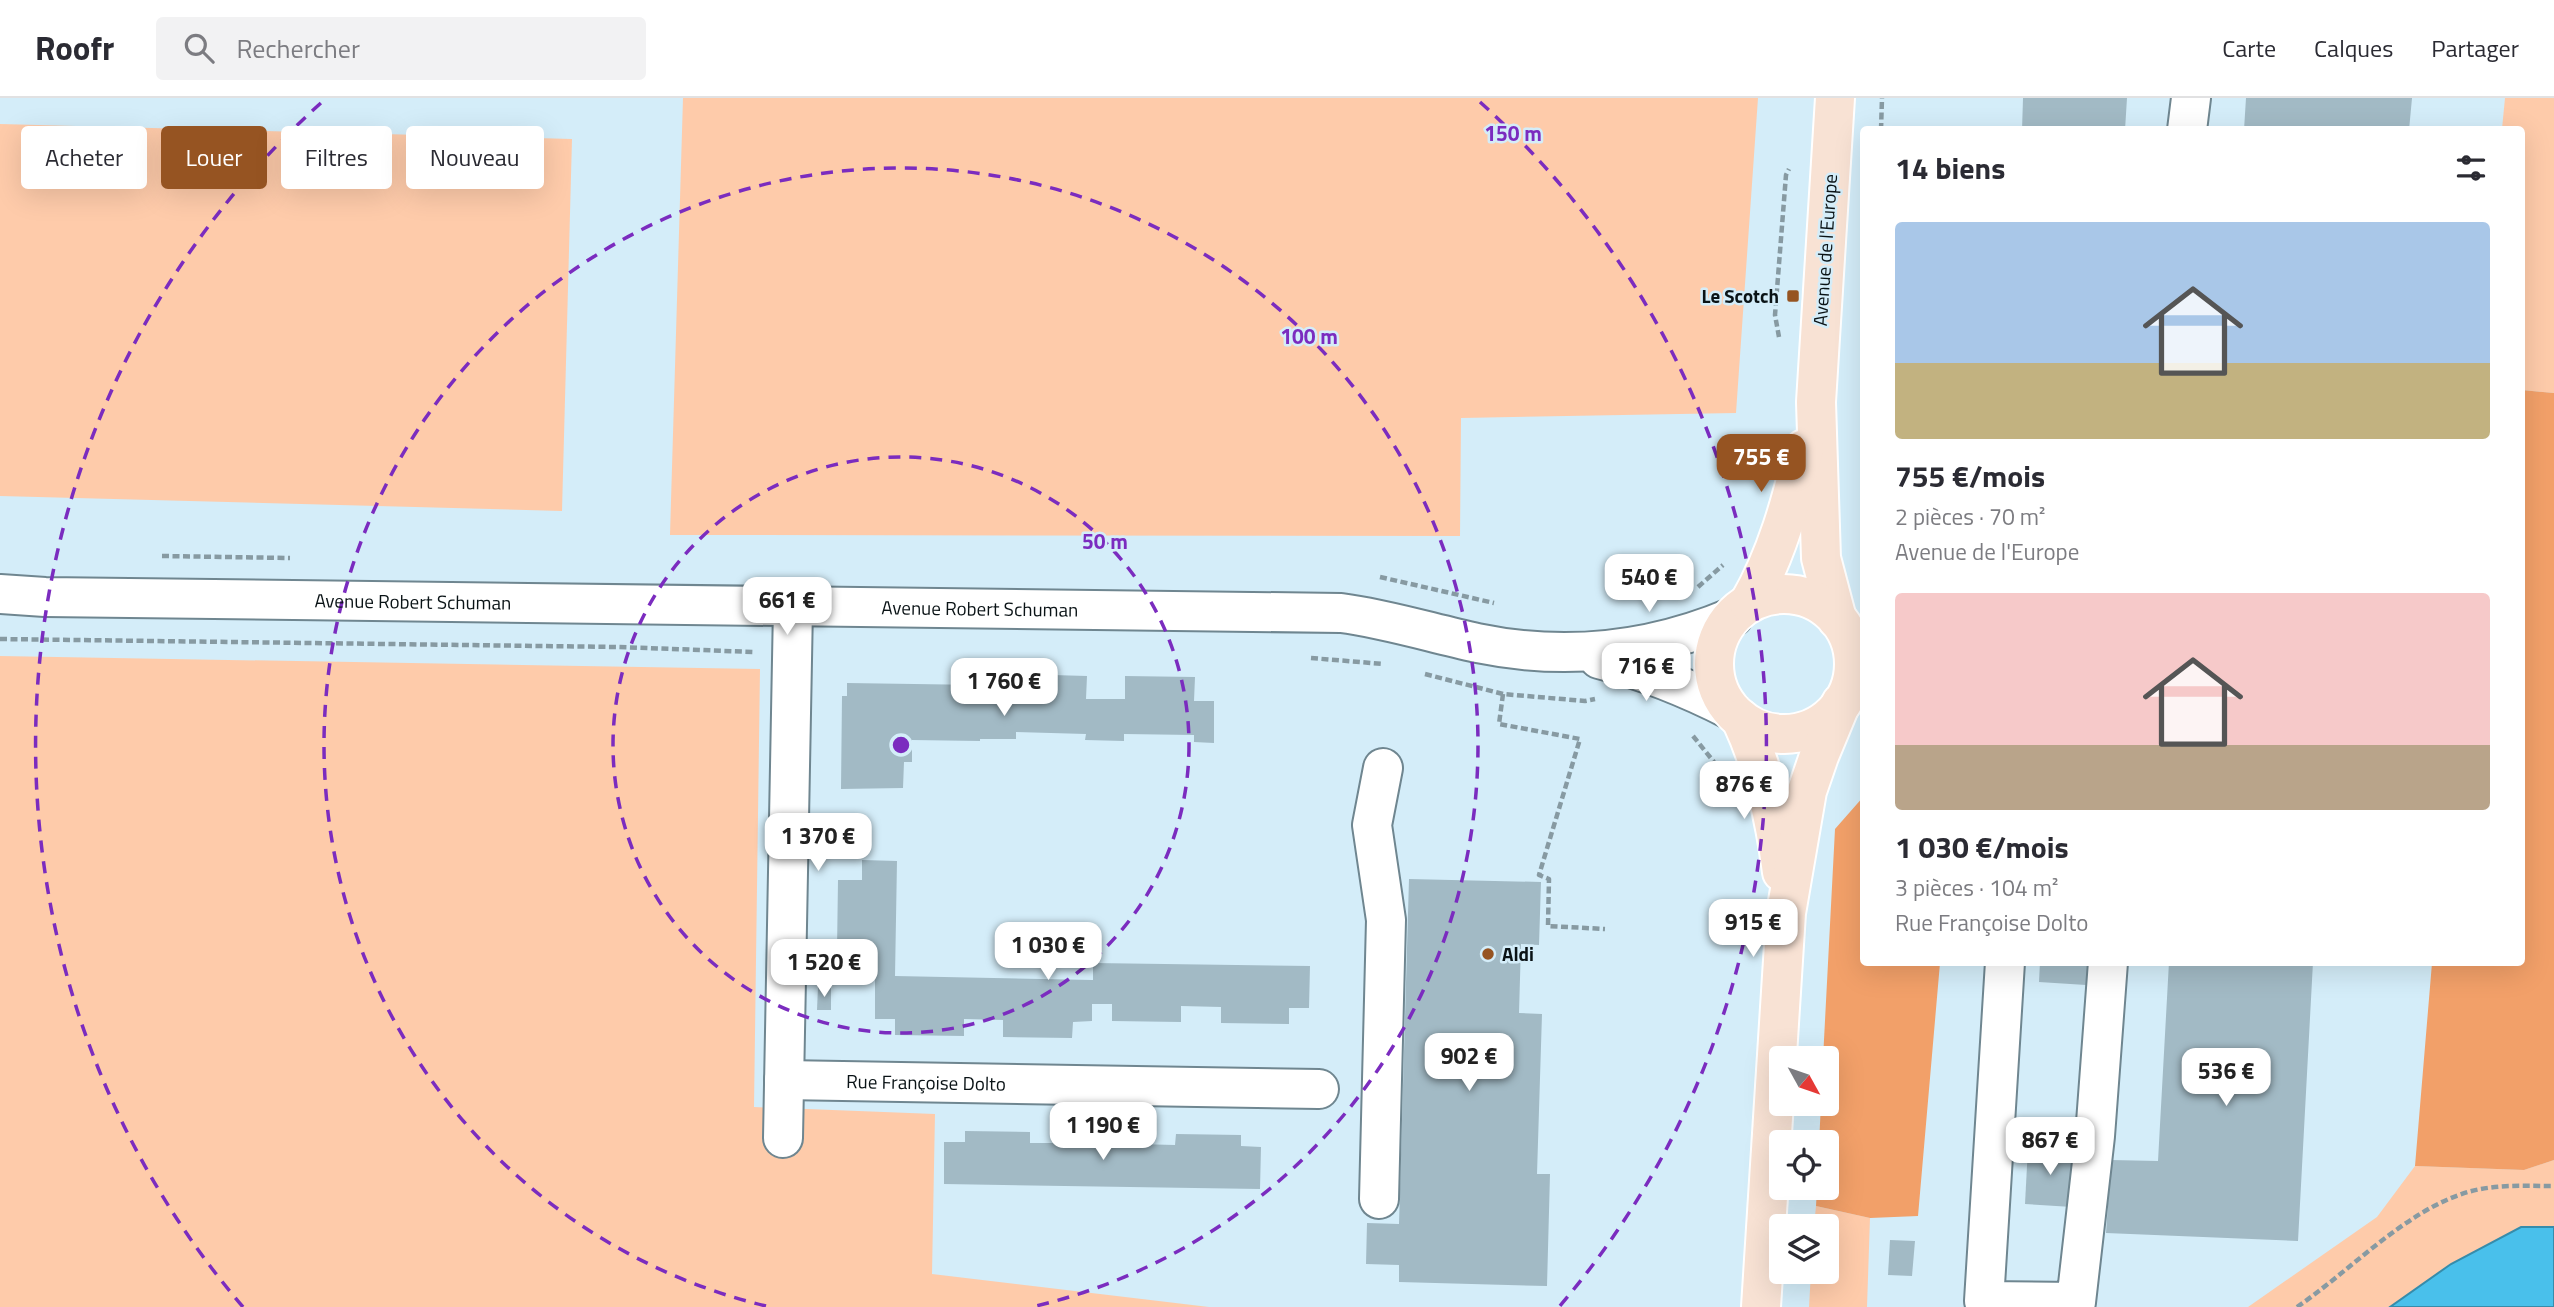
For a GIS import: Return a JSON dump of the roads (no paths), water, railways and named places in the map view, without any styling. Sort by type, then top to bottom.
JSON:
[{"type":"main road","name":"Avenue de l'Europe","points":[[1835,98],[1816,402],[1821,558],[1837,619]]},
{"type":"main road","name":"Avenue de l'Europe","points":[[1741,610],[1768,569],[1781,533],[1816,402]]},
{"type":"main road","points":[[1760,1307],[1786,913],[1807,791],[1819,756],[1853,681],[1851,642],[1837,619],[1817,602],[1792,595],[1774,595],[1741,610],[1719,639],[1714,663],[1718,688],[1736,714],[1759,760],[1769,793],[1786,913]]},
{"type":"main road","points":[[1736,714],[1756,728],[1772,733],[1799,732],[1822,722],[1853,681]]},
{"type":"street","points":[[2188,126],[2191,98]]},
{"type":"street","name":"Avenue Robert Schuman","points":[[0,594],[46,597],[1341,613],[1402,623],[1509,649],[1577,653],[1653,644],[1703,630],[1741,610]]},
{"type":"street","points":[[782,1138],[793,607]]},
{"type":"street","name":"Avenue Robert Schuman","points":[[1577,653],[1656,675],[1690,688],[1736,714]]},
{"type":"street","points":[[1379,1199],[1386,920],[1372,825],[1383,768]]},
{"type":"street","points":[[2005,966],[1984,1301],[2076,1302],[2095,1136],[2108,966]]},
{"type":"street","name":"Rue Françoise Dolto","points":[[784,1080],[1320,1089]]},
{"type":"water","points":[[2521,1227],[2554,1227],[2554,1307],[2390,1307],[2451,1264]]},
{"type":"place","name":"Le Scotch","points":[[1793,296]]},
{"type":"place","name":"Aldi","points":[[1488,954]]}]
